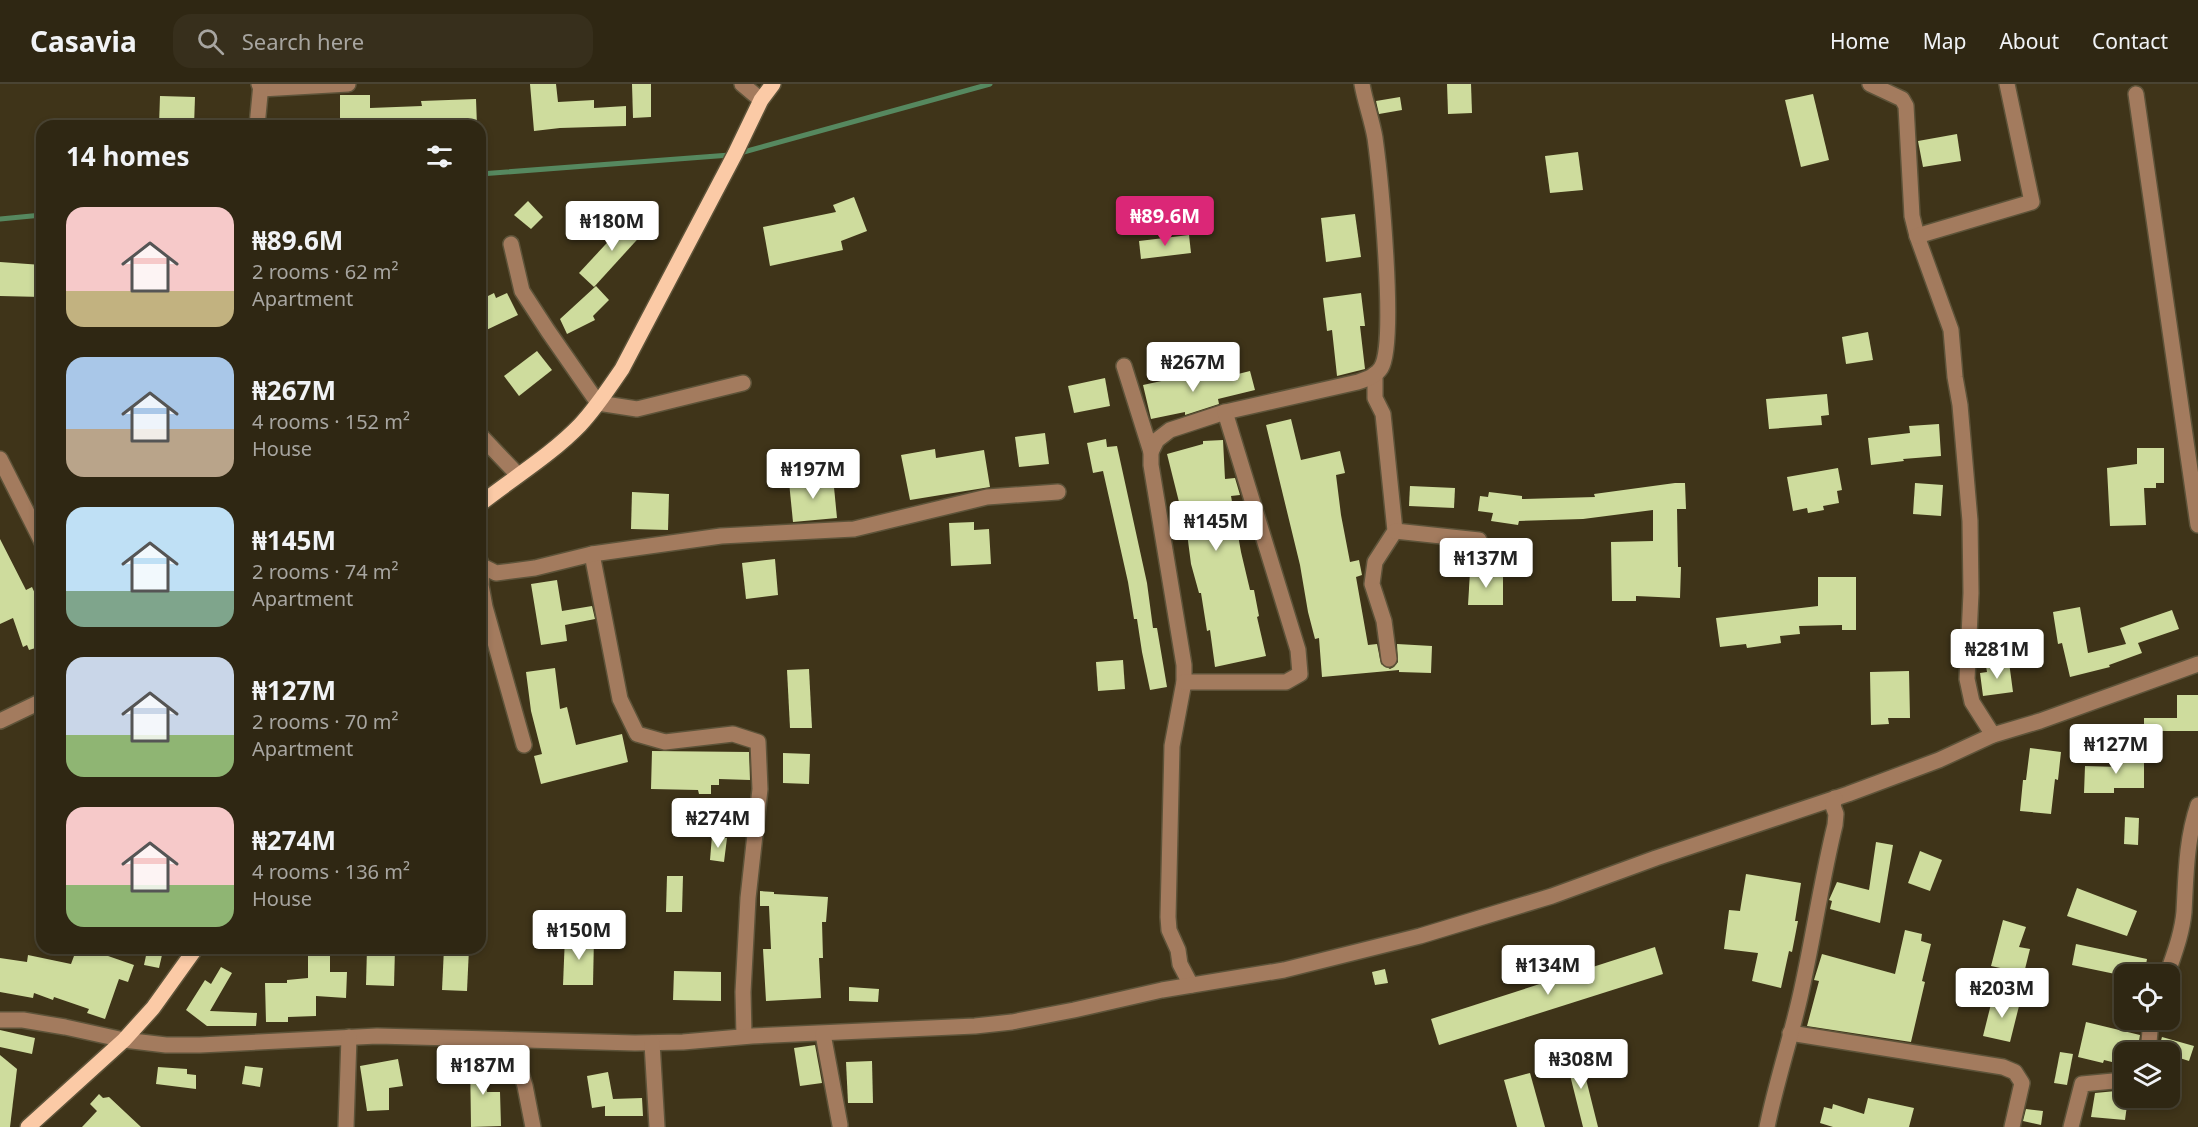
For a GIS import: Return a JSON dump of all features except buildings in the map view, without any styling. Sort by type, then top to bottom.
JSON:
[{"type":"main road","points":[[486,499],[580,425],[622,369],[761,100],[773,84]]},
{"type":"main road","points":[[28,1127],[124,1040],[153,1008],[192,954]]},
{"type":"street","points":[[258,120],[260,86],[348,84]]},
{"type":"street","points":[[742,84],[761,100]]},
{"type":"street","points":[[1151,452],[1157,440],[1170,430],[1225,412],[1358,382],[1376,374],[1381,369],[1387,351],[1386,271],[1378,164],[1374,134],[1362,84]]},
{"type":"street","points":[[1870,84],[1902,99],[1906,106],[1912,216],[1917,236],[1952,330],[1970,520],[1971,593],[1967,679],[1972,702],[1993,735]]},
{"type":"street","points":[[1917,236],[2032,202],[2007,84]]},
{"type":"street","points":[[2136,94],[2198,525]]},
{"type":"street","points":[[511,244],[522,291],[598,403],[637,409],[743,383]]},
{"type":"street","points":[[1124,366],[1151,452],[1151,465],[1184,665],[1184,682],[1172,746],[1168,917],[1169,930],[1179,950],[1180,964],[1191,985]]},
{"type":"street","points":[[1376,374],[1376,398],[1383,414],[1395,531],[1376,562],[1372,585],[1384,621],[1389,659]]},
{"type":"street","points":[[1184,682],[1286,682],[1300,674],[1298,650],[1225,412]]},
{"type":"street","points":[[486,441],[518,475]]},
{"type":"street","points":[[0,459],[36,530]]},
{"type":"street","points":[[486,566],[496,573],[535,568],[591,554],[721,536],[854,529],[987,497],[1058,492]]},
{"type":"street","points":[[1395,531],[1479,540]]},
{"type":"street","points":[[591,554],[620,699],[637,734],[665,742],[733,734],[758,742],[760,789],[747,916],[743,992],[744,1036]]},
{"type":"street","points":[[486,611],[524,745]]},
{"type":"street","points":[[0,1020],[22,1020],[65,1026],[124,1040],[166,1045],[377,1036],[652,1042],[975,1026],[1012,1022],[1191,985],[1284,970],[1420,936],[1552,896],[1835,798],[1939,760],[1993,735],[2040,721],[2198,664]]},
{"type":"street","points":[[0,721],[36,704]]},
{"type":"street","points":[[1767,1127],[1808,960],[1836,814],[1833,806],[1835,798]]},
{"type":"street","points":[[2171,964],[2180,937],[2184,913],[2184,879],[2188,848],[2198,806]]},
{"type":"street","points":[[1790,1033],[2003,1067],[2015,1072],[2022,1083],[2012,1127]]},
{"type":"street","points":[[823,1034],[840,1125]]},
{"type":"street","points":[[346,1127],[349,1037]]},
{"type":"street","points":[[511,1040],[525,1086],[533,1127]]},
{"type":"street","points":[[652,1042],[657,1127]]},
{"type":"street","points":[[2071,1127],[2082,1084],[2114,1081]]},
{"type":"waterway","points":[[740,153],[990,84]]},
{"type":"waterway","points":[[486,174],[730,155]]},
{"type":"waterway","points":[[0,219],[36,216]]}]
